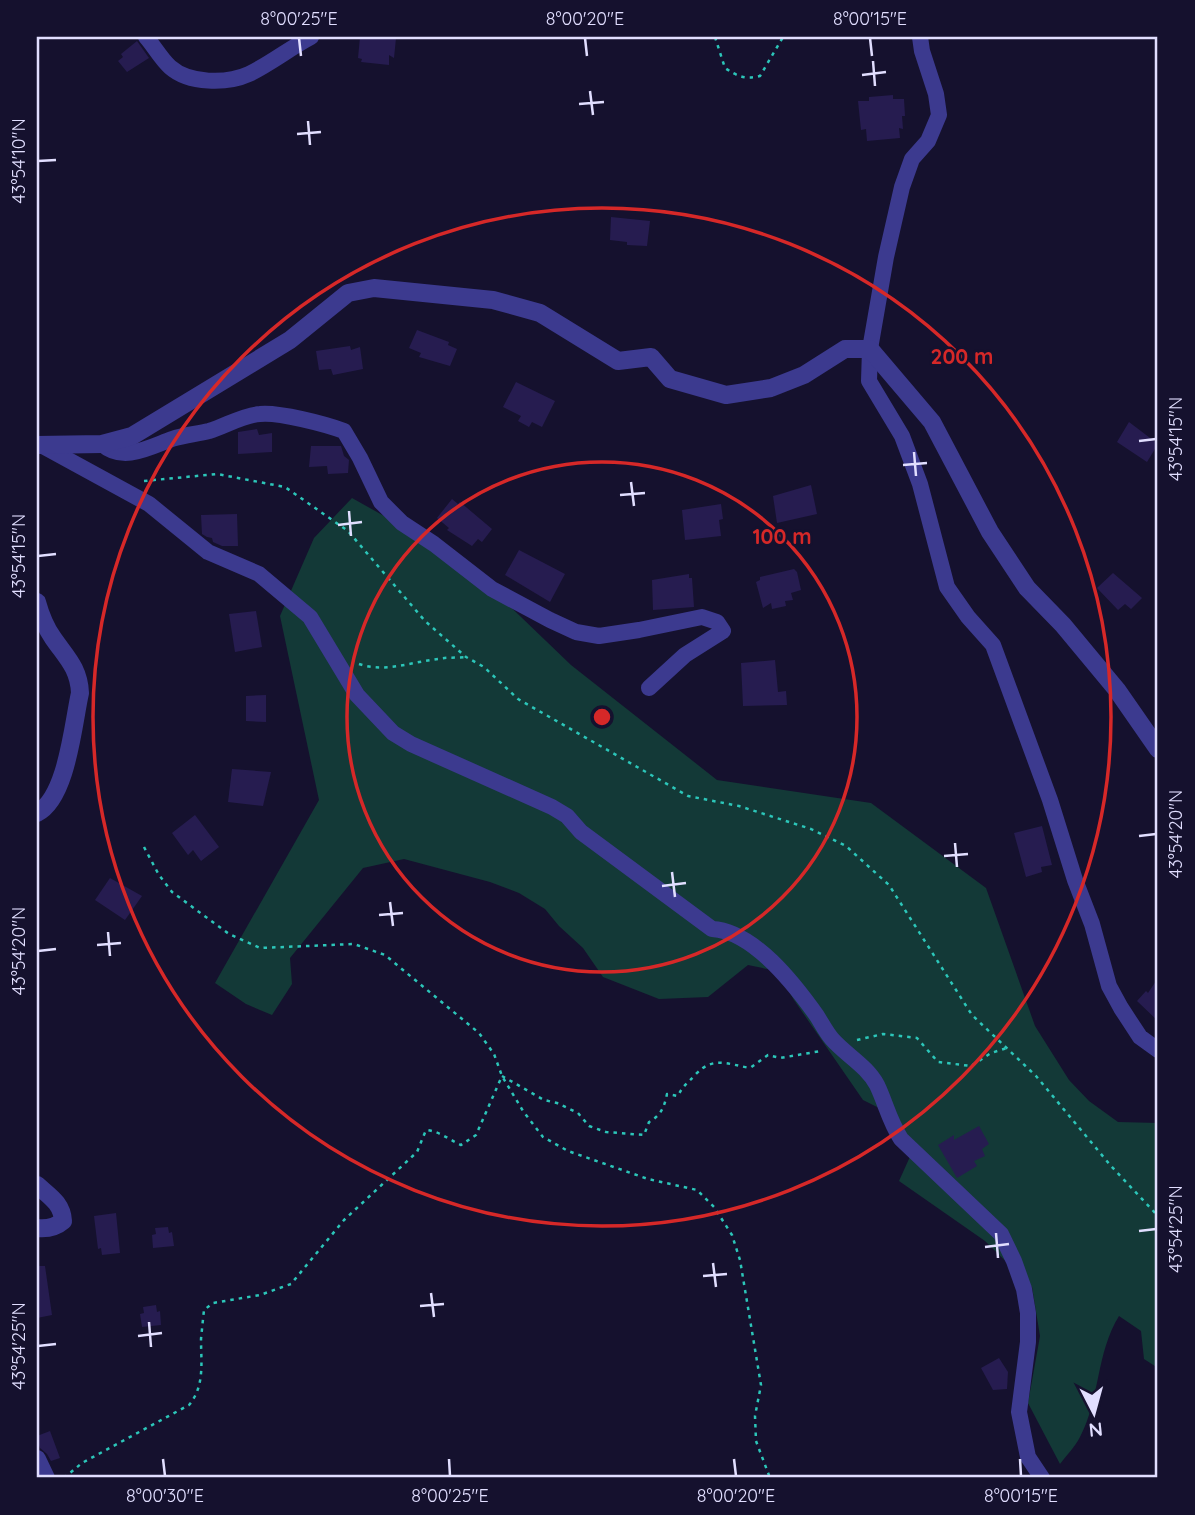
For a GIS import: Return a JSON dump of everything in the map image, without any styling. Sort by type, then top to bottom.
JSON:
[{"type":"street","points":[[146,37],[171,68],[200,80],[213,80],[239,77],[252,72],[311,37]]},
{"type":"street","points":[[920,37],[939,115],[928,141],[912,159],[902,187],[886,257],[870,349],[869,381],[901,436],[920,484],[947,587],[968,617],[993,645],[1050,800],[1110,986],[1140,1037],[1158,1050]]},
{"type":"street","points":[[39,445],[102,444],[132,436],[256,363],[290,340],[348,293],[374,288],[493,300],[540,313],[618,361],[651,357],[670,379],[726,395],[771,388],[804,375],[845,349],[870,349],[932,422],[990,532],[1027,588],[1063,625],[1117,690],[1158,749]]},
{"type":"street","points":[[102,444],[113,452],[135,452],[257,414],[310,421],[344,431],[381,502],[402,523],[492,589],[550,620],[576,632],[599,636],[702,617],[717,622],[723,631],[685,655],[649,688]]},
{"type":"street","points":[[39,445],[149,504],[208,552],[259,574],[310,617],[358,695],[393,733],[411,744],[567,816],[580,832],[712,929],[725,930],[755,947],[797,989],[831,1038],[856,1060],[876,1084],[890,1122],[901,1139],[1001,1234],[1024,1289],[1028,1313],[1028,1342],[1018,1412],[1028,1457],[1042,1478]]},
{"type":"street","points":[[37,604],[51,636],[75,667],[80,692],[61,779],[54,796],[44,809],[37,813]]},
{"type":"street","points":[[37,1185],[58,1204],[62,1210],[63,1221],[46,1229],[37,1228]]},
{"type":"street","points":[[37,1460],[46,1478]]},
{"type":"path","points":[[715,37],[724,68],[750,79],[760,76],[783,37]]},
{"type":"path","points":[[113,485],[217,474],[285,487],[348,531],[418,614],[466,657],[484,667],[518,699],[688,796],[738,806],[811,829],[846,846],[889,885],[972,1014],[1036,1076],[1111,1167],[1158,1216]]},
{"type":"path","points":[[330,652],[372,668],[466,657]]},
{"type":"path","points":[[144,847],[172,892],[229,934],[260,948],[354,944],[385,955],[479,1033],[494,1054],[502,1076],[523,1111],[543,1137],[568,1151],[648,1179],[697,1190],[714,1207],[732,1235],[740,1260],[761,1385],[755,1416],[756,1441],[770,1478]]},
{"type":"path","points":[[856,1060],[852,1041],[883,1034],[917,1038],[938,1062],[971,1066],[991,1053],[1007,1048]]},
{"type":"path","points":[[502,1076],[544,1100],[578,1113],[589,1126],[606,1132],[644,1135],[649,1122],[659,1116],[665,1106],[667,1094],[678,1096],[683,1083],[694,1076],[702,1066],[712,1062],[750,1068],[768,1055],[780,1058],[817,1052],[838,1044]]},
{"type":"path","points":[[64,1478],[82,1463],[190,1405],[198,1395],[204,1310],[214,1303],[260,1295],[291,1284],[344,1220],[417,1152],[426,1130],[438,1131],[461,1145],[476,1135],[502,1076]]},
{"type":"green space","points":[[352,498],[434,544],[492,589],[571,665],[717,780],[871,803],[986,888],[1035,1026],[1069,1080],[1089,1101],[1118,1122],[1158,1123],[1158,1368],[1144,1359],[1141,1331],[1119,1316],[1106,1345],[1086,1422],[1078,1441],[1060,1464],[1028,1403],[1040,1336],[1032,1287],[985,1241],[899,1181],[913,1150],[897,1117],[863,1100],[777,971],[748,965],[708,997],[659,999],[603,977],[583,948],[545,909],[519,893],[490,882],[404,859],[363,868],[290,958],[292,984],[272,1015],[246,1004],[215,983],[319,800],[280,616],[314,538]]},
{"type":"building","points":[[360,37],[396,38],[394,58],[389,55],[389,65],[361,62],[362,59],[358,58]]},
{"type":"building","points":[[137,41],[149,58],[127,72],[118,61],[123,57],[121,54]]},
{"type":"building","points":[[893,95],[893,99],[904,99],[905,116],[902,116],[903,129],[899,128],[900,138],[867,141],[866,129],[861,130],[858,101]]},
{"type":"building","points":[[611,217],[650,221],[647,246],[627,245],[627,242],[610,240]]},
{"type":"building","points":[[417,330],[449,342],[448,345],[457,349],[450,366],[419,357],[421,353],[409,348]]},
{"type":"building","points":[[350,346],[351,350],[360,347],[363,369],[333,375],[331,369],[319,370],[316,351]]},
{"type":"building","points":[[516,382],[555,401],[542,427],[532,422],[529,427],[518,421],[521,416],[503,407]]},
{"type":"building","points":[[1129,422],[1158,444],[1147,462],[1117,442]]},
{"type":"building","points":[[257,429],[259,435],[272,433],[272,452],[238,454],[238,432]]},
{"type":"building","points":[[311,446],[341,446],[344,456],[349,460],[348,473],[328,474],[327,466],[309,467]]},
{"type":"building","points":[[811,485],[817,514],[777,523],[773,496]]},
{"type":"building","points":[[452,499],[458,504],[460,502],[492,529],[482,542],[478,539],[472,546],[447,530],[449,528],[437,518]]},
{"type":"building","points":[[721,504],[721,536],[685,540],[682,510]]},
{"type":"building","points":[[237,514],[238,546],[222,546],[202,534],[201,515]]},
{"type":"building","points":[[519,550],[565,574],[550,602],[505,575]]},
{"type":"building","points":[[794,569],[801,590],[791,593],[793,600],[785,601],[786,606],[772,609],[771,603],[763,608],[756,582],[760,577]]},
{"type":"building","points":[[1113,573],[1142,598],[1131,609],[1125,604],[1118,610],[1097,588]]},
{"type":"building","points":[[689,574],[689,578],[692,578],[694,607],[653,610],[652,580]]},
{"type":"building","points":[[256,611],[262,647],[235,652],[229,614]]},
{"type":"building","points":[[775,660],[778,692],[786,691],[787,705],[743,706],[741,663]]},
{"type":"building","points":[[266,695],[266,722],[246,721],[246,696]]},
{"type":"building","points":[[232,769],[271,772],[263,806],[228,802]]},
{"type":"building","points":[[195,815],[219,847],[201,861],[193,850],[188,855],[172,833]]},
{"type":"building","points":[[1042,826],[1052,865],[1041,867],[1042,872],[1026,877],[1014,833]]},
{"type":"building","points":[[110,878],[142,896],[125,920],[95,900]]},
{"type":"building","points":[[1158,978],[1158,1021],[1137,1001],[1146,991],[1148,993]]},
{"type":"building","points":[[979,1126],[989,1144],[982,1149],[985,1156],[974,1161],[977,1166],[957,1178],[938,1145],[954,1135],[954,1140]]},
{"type":"building","points":[[116,1213],[120,1253],[102,1255],[101,1248],[98,1249],[94,1216]]},
{"type":"building","points":[[168,1227],[169,1233],[172,1232],[174,1246],[153,1248],[152,1235],[156,1234],[155,1228]]},
{"type":"building","points":[[37,1266],[45,1266],[52,1315],[37,1318]]},
{"type":"building","points":[[156,1305],[157,1312],[160,1311],[161,1325],[142,1327],[140,1314],[144,1313],[143,1307]]},
{"type":"building","points":[[999,1358],[1008,1372],[1007,1389],[993,1390],[981,1368]]},
{"type":"building","points":[[50,1431],[60,1458],[51,1461],[37,1440],[37,1436]]}]
